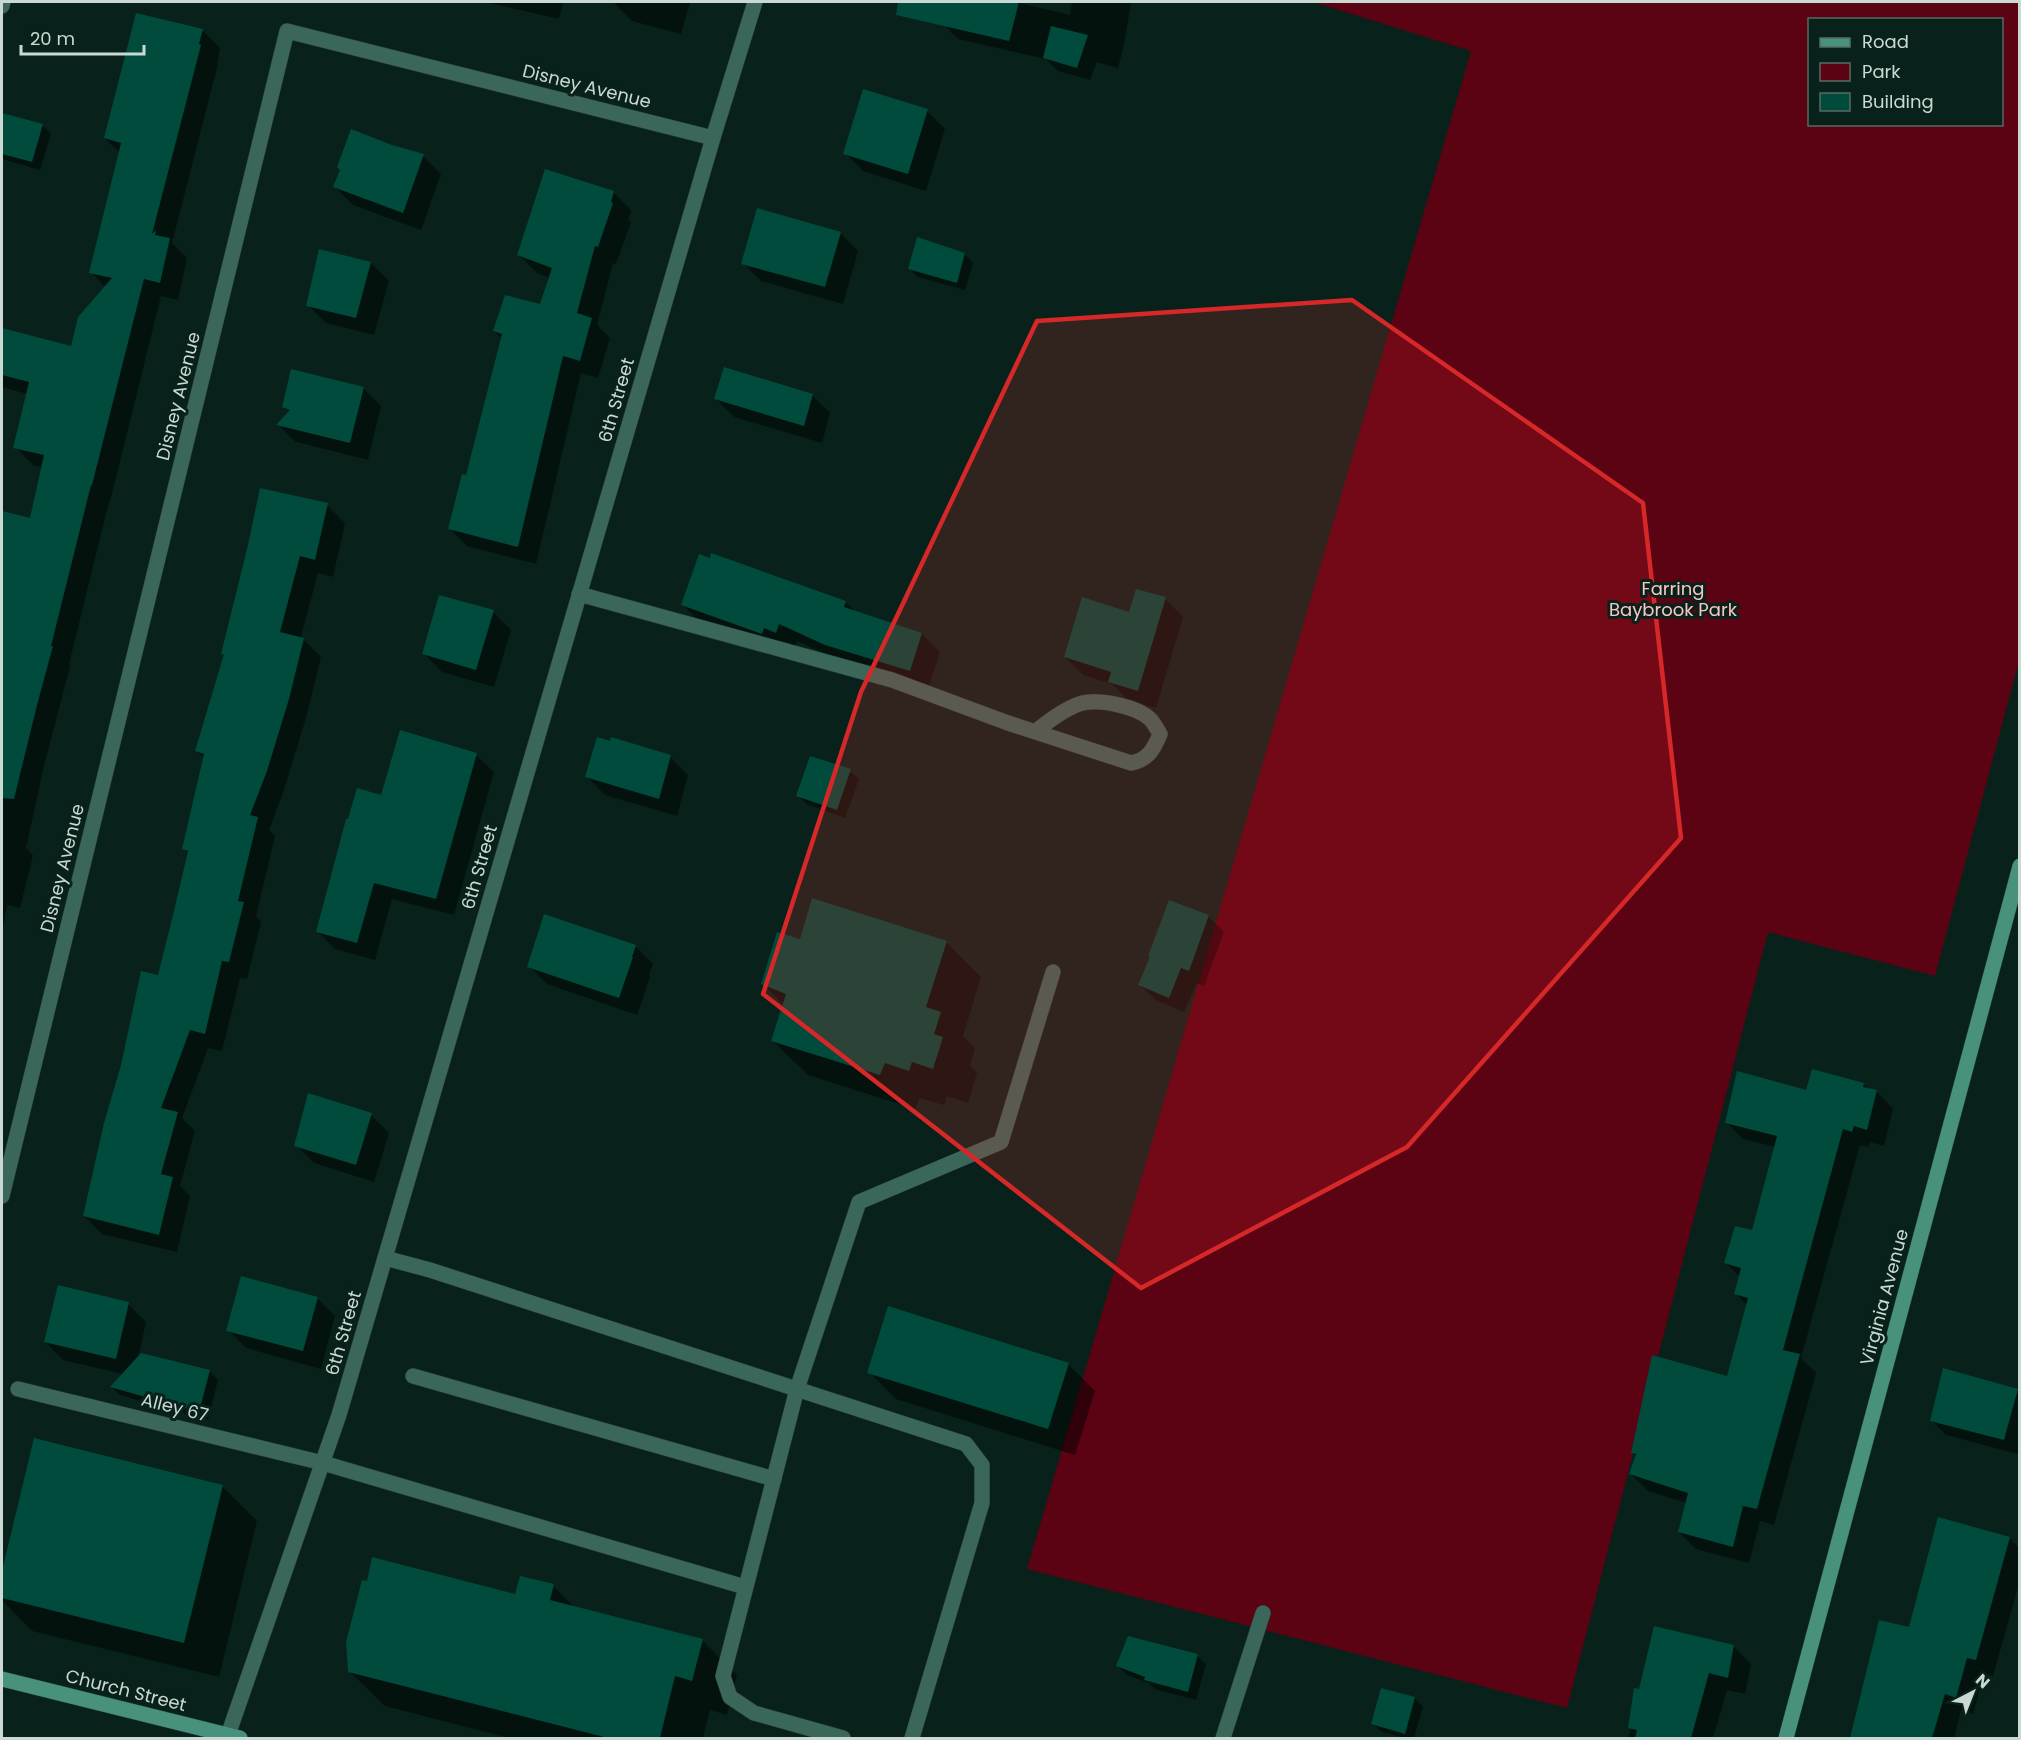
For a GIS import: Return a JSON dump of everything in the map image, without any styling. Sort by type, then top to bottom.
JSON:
[{"type":"street","points":[[2,6],[3,2]]},
{"type":"street","name":"6th Street","points":[[232,1738],[339,1415],[713,138],[755,2]]},
{"type":"street","name":"Disney Avenue","points":[[2,1196],[287,32],[713,138]]},
{"type":"street","points":[[579,594],[892,680],[1008,723],[1131,763],[1140,761],[1153,751],[1160,734],[1151,720],[1137,711],[1104,702],[1082,703],[1062,712],[1036,731]]},
{"type":"street","name":"Virginia Avenue","points":[[1786,1738],[2019,866]]},
{"type":"street","points":[[843,1738],[754,1713],[730,1697],[723,1676],[797,1389],[859,1202],[1001,1143],[1053,972]]},
{"type":"street","points":[[385,1258],[430,1270],[966,1444],[982,1465],[982,1503],[912,1738]]},
{"type":"street","points":[[412,1376],[774,1479]]},
{"type":"street","name":"Alley 67","points":[[18,1389],[323,1463],[746,1587]]},
{"type":"street","points":[[1223,1738],[1263,1613]]},
{"type":"street","name":"Church Street","points":[[2,1679],[232,1738]]},
{"type":"highlighted area","points":[[1352,300],[1643,503],[1681,838],[1407,1147],[1141,1288],[763,994],[861,692],[1037,321]]},
{"type":"green space","name":"Farring Baybrook Park","points":[[1313,2],[2019,2],[2019,661],[1935,976],[1768,932],[1567,1708],[1027,1569],[1471,51]]},
{"type":"building","points":[[898,2],[1019,2],[1009,41],[896,15]]},
{"type":"building","points":[[136,13],[203,29],[199,44],[201,45],[152,234],[156,230],[155,235],[170,238],[160,283],[144,279],[14,799],[2,798],[2,511],[30,518],[44,455],[13,448],[29,382],[2,375],[2,328],[71,346],[78,317],[112,278],[89,273],[121,143],[104,138]]},
{"type":"building","points":[[1051,26],[1088,35],[1077,68],[1043,58]]},
{"type":"building","points":[[863,89],[928,109],[908,174],[843,154]]},
{"type":"building","points":[[2,113],[43,124],[32,162],[2,154]]},
{"type":"building","points":[[351,129],[392,145],[424,154],[403,213],[333,187],[340,170],[337,167]]},
{"type":"building","points":[[545,169],[614,191],[611,202],[613,203],[598,247],[595,246],[577,313],[592,318],[580,361],[563,356],[518,547],[448,529],[462,474],[466,475],[502,334],[493,331],[505,295],[540,304],[552,268],[517,255]]},
{"type":"building","points":[[757,208],[841,232],[825,287],[741,264]]},
{"type":"building","points":[[917,237],[965,253],[957,283],[908,269]]},
{"type":"building","points":[[319,249],[371,262],[356,318],[306,306]]},
{"type":"building","points":[[724,367],[813,394],[804,426],[714,399]]},
{"type":"building","points":[[291,369],[364,387],[350,443],[276,425],[290,410],[282,407]]},
{"type":"building","points":[[260,488],[328,503],[315,560],[300,556],[280,632],[304,638],[289,699],[267,771],[250,815],[258,817],[238,901],[244,902],[229,962],[222,961],[205,1034],[190,1030],[161,1108],[178,1112],[161,1174],[173,1177],[159,1235],[83,1216],[104,1123],[121,1065],[141,971],[158,975],[174,911],[188,851],[182,849],[204,754],[195,751],[224,654],[221,654]]},
{"type":"building","points":[[711,553],[846,601],[844,607],[922,633],[910,671],[825,645],[779,624],[776,633],[764,628],[762,634],[681,605],[699,554],[710,558]]},
{"type":"building","points":[[1136,589],[1166,597],[1138,691],[1108,682],[1111,672],[1064,657],[1082,597],[1129,612]]},
{"type":"building","points":[[439,595],[494,610],[476,670],[422,654]]},
{"type":"building","points":[[400,730],[477,753],[436,899],[374,883],[357,943],[316,932],[346,819],[348,819],[357,788],[381,795]]},
{"type":"building","points":[[597,737],[610,741],[611,737],[671,755],[659,799],[585,777]]},
{"type":"building","points":[[810,756],[851,769],[837,810],[796,796]]},
{"type":"building","points":[[812,898],[947,941],[926,1007],[941,1012],[934,1034],[943,1037],[933,1069],[912,1062],[909,1071],[885,1063],[880,1075],[771,1041],[786,994],[761,984],[777,932],[800,939]]},
{"type":"building","points":[[1169,900],[1209,915],[1189,971],[1181,968],[1169,998],[1138,985]]},
{"type":"building","points":[[544,914],[636,945],[619,998],[527,967]]},
{"type":"building","points":[[1812,1069],[1864,1083],[1863,1087],[1877,1090],[1867,1130],[1854,1126],[1852,1132],[1843,1129],[1783,1350],[1800,1354],[1757,1509],[1743,1506],[1733,1547],[1678,1532],[1688,1493],[1629,1474],[1636,1454],[1631,1453],[1652,1355],[1727,1376],[1748,1298],[1734,1294],[1741,1268],[1724,1263],[1735,1226],[1752,1230],[1777,1136],[1725,1123],[1737,1071],[1806,1090]]},
{"type":"building","points":[[308,1093],[372,1113],[356,1165],[294,1146]]},
{"type":"building","points":[[241,1276],[318,1297],[303,1351],[226,1331]]},
{"type":"building","points":[[58,1285],[129,1302],[116,1359],[44,1342]]},
{"type":"building","points":[[888,1306],[1069,1363],[1048,1429],[867,1373]]},
{"type":"building","points":[[141,1353],[210,1370],[199,1412],[110,1387]]},
{"type":"building","points":[[1943,1368],[2018,1389],[2004,1440],[1930,1421]]},
{"type":"building","points":[[34,1438],[223,1485],[184,1643],[2,1598],[2,1571]]},
{"type":"building","points":[[1938,1517],[2010,1537],[1976,1660],[1967,1658],[1956,1698],[1945,1694],[1932,1738],[1850,1738],[1879,1620],[1909,1627]]},
{"type":"building","points":[[372,1557],[515,1594],[520,1576],[554,1584],[550,1600],[703,1639],[692,1681],[675,1676],[660,1738],[608,1738],[348,1672],[346,1642],[362,1580],[367,1581]]},
{"type":"building","points":[[1654,1626],[1734,1645],[1728,1678],[1709,1673],[1691,1738],[1635,1738],[1637,1730],[1628,1728],[1634,1688],[1639,1689]]},
{"type":"building","points":[[1128,1636],[1198,1654],[1188,1692],[1144,1680],[1145,1677],[1116,1666]]},
{"type":"building","points":[[1381,1688],[1415,1697],[1405,1734],[1371,1724]]}]
